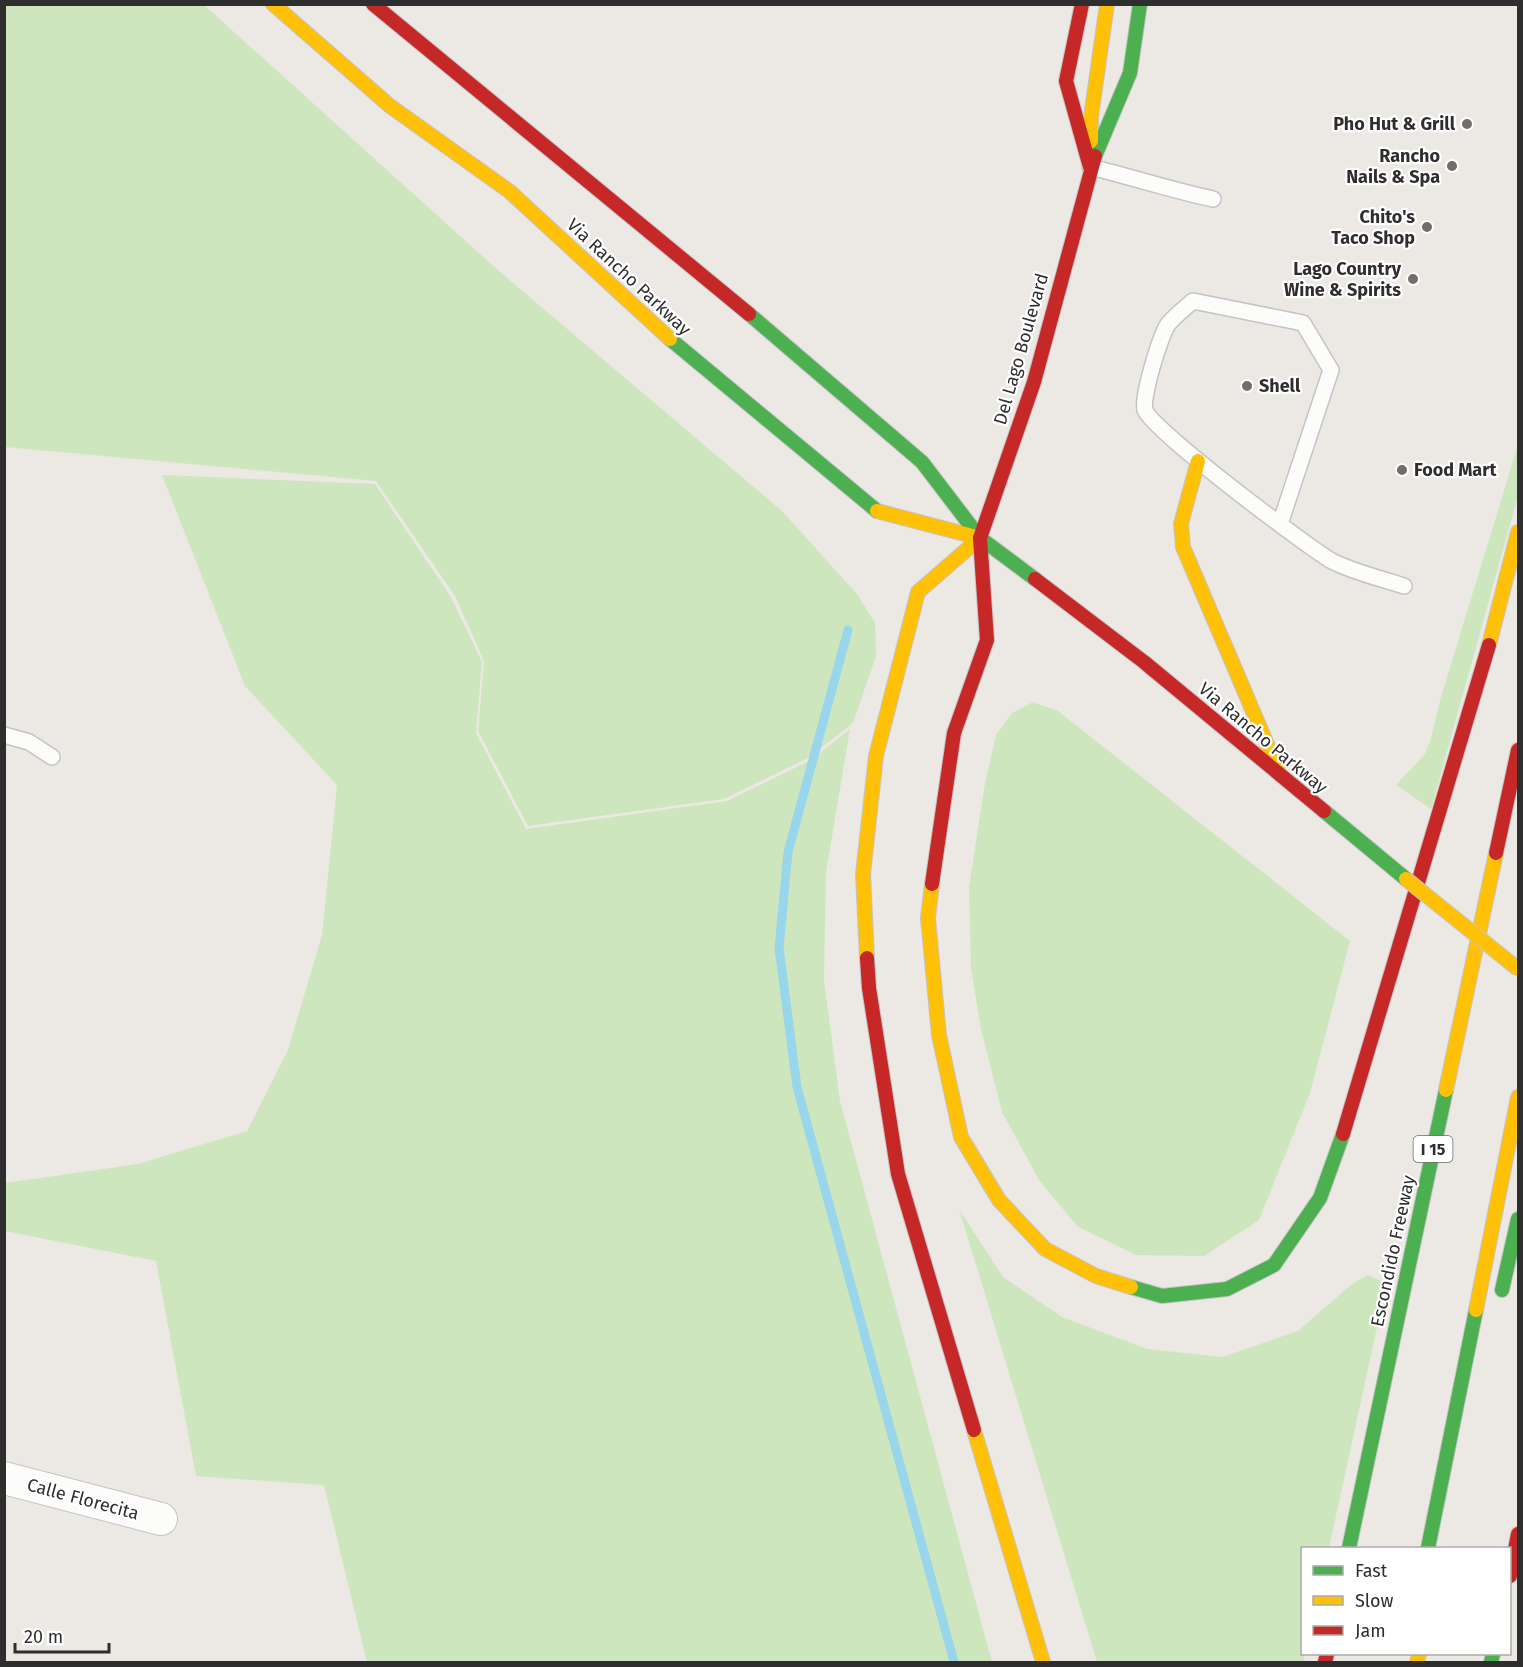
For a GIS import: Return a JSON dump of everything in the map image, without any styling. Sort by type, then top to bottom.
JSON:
[{"type":"main road","name":"Via Rancho Parkway","points":[[273,4],[390,106],[509,191],[693,360],[878,511],[980,538]]},
{"type":"main road","name":"Via Rancho Parkway","points":[[373,4],[690,263],[922,462],[980,538],[1144,662],[1281,777],[1518,969]]},
{"type":"main road","points":[[1082,4],[1066,81],[1090,167]]},
{"type":"main road","points":[[1090,167],[1091,117],[1107,4]]},
{"type":"main road","name":"Del Lago Boulevard","points":[[980,538],[1034,382],[1090,167],[1130,73],[1140,4]]},
{"type":"main road","points":[[1198,460],[1181,524],[1183,547],[1281,777]]},
{"type":"main road","points":[[980,538],[987,640],[954,733],[940,809],[928,918],[939,1035],[961,1137],[999,1200],[1045,1249],[1096,1276],[1162,1296],[1227,1289],[1274,1265],[1320,1198],[1352,1109],[1484,661],[1518,532]]},
{"type":"main road","points":[[980,538],[918,592],[876,756],[863,874],[869,988],[898,1174],[1043,1662]]},
{"type":"main road","name":"Escondido Freeway","points":[[1349,1547],[1518,750]]},
{"type":"main road","points":[[1428,1547],[1518,1097]]},
{"type":"main road","points":[[1498,1310],[1518,1219]]},
{"type":"main road","points":[[1511,1567],[1517,1540]]},
{"type":"street","name":"Calle Florecita","points":[[4,1479],[161,1519]]},
{"type":"lane","points":[[1090,167],[1140,179],[1164,189],[1213,199]]},
{"type":"lane","points":[[1280,524],[1331,370],[1303,323],[1193,302],[1167,324],[1144,396],[1145,411],[1156,424],[1198,460],[1280,524],[1332,560],[1404,586]]},
{"type":"lane","points":[[4,735],[28,742],[52,757]]},
{"type":"green space","points":[[4,5],[204,5],[499,271],[782,511],[857,594],[875,623],[876,656],[853,723],[808,758],[724,799],[528,826],[478,731],[484,661],[455,596],[376,481],[5,447]]},
{"type":"green space","points":[[1518,445],[1518,496],[1431,809],[1396,785],[1425,754],[1430,742],[1441,697]]},
{"type":"green space","points":[[162,475],[375,484],[451,597],[482,662],[476,733],[526,829],[727,801],[811,760],[850,729],[826,873],[824,980],[840,1101],[992,1662],[367,1662],[324,1485],[196,1476],[156,1261],[5,1231],[5,1183],[138,1164],[247,1131],[288,1050],[322,935],[337,785],[245,686]]},
{"type":"green space","points":[[1033,702],[1058,711],[1350,941],[1310,1093],[1259,1220],[1204,1256],[1136,1255],[1078,1227],[1039,1180],[1002,1112],[981,1029],[971,968],[969,887],[985,783],[996,735],[1012,713]]},
{"type":"green space","points":[[959,1209],[1003,1277],[1062,1317],[1147,1349],[1222,1357],[1298,1331],[1352,1284],[1368,1275],[1383,1282],[1381,1309],[1329,1547],[1301,1547],[1301,1655],[1304,1655],[1304,1662],[1097,1662]]},
{"type":"waterway","points":[[848,630],[788,852],[779,948],[797,1087],[954,1662]]},
{"type":"traffic: fast","points":[[1095,156],[1130,73],[1140,4]]},
{"type":"traffic: fast","points":[[749,314],[922,462],[980,538],[1035,579]]},
{"type":"traffic: fast","points":[[670,339],[877,511]]},
{"type":"traffic: fast","points":[[1324,811],[1406,879]]},
{"type":"traffic: fast","points":[[1349,1547],[1446,1090]]},
{"type":"traffic: fast","points":[[1131,1287],[1162,1296],[1227,1289],[1274,1265],[1320,1198],[1343,1134]]},
{"type":"traffic: fast","points":[[1502,1290],[1518,1219]]},
{"type":"traffic: fast","points":[[1428,1547],[1476,1310]]},
{"type":"traffic: fast","points":[[1491,1662],[1493,1655]]},
{"type":"traffic: slow","points":[[273,4],[390,106],[509,191],[670,339]]},
{"type":"traffic: slow","points":[[1091,141],[1091,117],[1107,4]]},
{"type":"traffic: slow","points":[[1198,461],[1181,524],[1183,547],[1278,770]]},
{"type":"traffic: slow","points":[[877,511],[980,538]]},
{"type":"traffic: slow","points":[[1489,645],[1518,532]]},
{"type":"traffic: slow","points":[[867,958],[863,874],[876,756],[918,592],[980,538]]},
{"type":"traffic: slow","points":[[1446,1090],[1496,853]]},
{"type":"traffic: slow","points":[[1406,879],[1518,969]]},
{"type":"traffic: slow","points":[[932,884],[928,918],[939,1035],[961,1137],[999,1200],[1045,1249],[1096,1276],[1131,1287]]},
{"type":"traffic: slow","points":[[1476,1310],[1518,1097]]},
{"type":"traffic: slow","points":[[974,1430],[1043,1662]]},
{"type":"traffic: slow","points":[[1417,1662],[1419,1655]]},
{"type":"traffic: jam","points":[[373,4],[749,314]]},
{"type":"traffic: jam","points":[[1082,4],[1066,81],[1090,167]]},
{"type":"traffic: jam","points":[[980,538],[1034,382],[1095,156]]},
{"type":"traffic: jam","points":[[932,884],[954,733],[987,640],[980,538]]},
{"type":"traffic: jam","points":[[1035,579],[1144,662],[1324,811]]},
{"type":"traffic: jam","points":[[1343,1134],[1489,645]]},
{"type":"traffic: jam","points":[[1496,853],[1518,750]]},
{"type":"traffic: jam","points":[[867,958],[869,988],[898,1174],[974,1430]]},
{"type":"traffic: jam","points":[[1511,1571],[1518,1534]]},
{"type":"traffic: jam","points":[[1325,1662],[1327,1655]]},
{"type":"place","name":"Pho Hut & Grill","points":[[1467,124]]},
{"type":"place","name":"Rancho Nails & Spa","points":[[1452,166]]},
{"type":"place","name":"Chito's Taco Shop","points":[[1427,227]]},
{"type":"place","name":"Lago Country Wine & Spirits","points":[[1413,279]]},
{"type":"place","name":"Shell","points":[[1247,386]]},
{"type":"place","name":"Food Mart","points":[[1402,470]]}]
